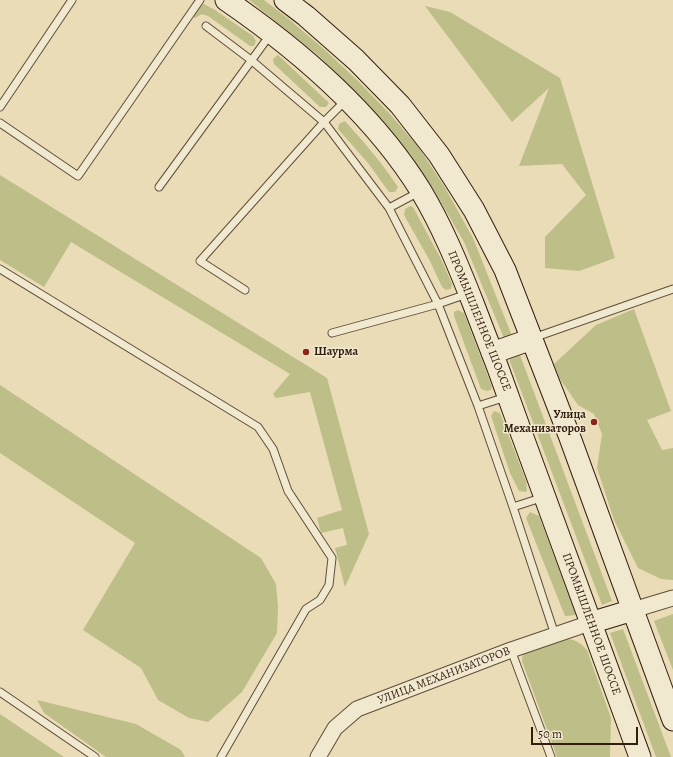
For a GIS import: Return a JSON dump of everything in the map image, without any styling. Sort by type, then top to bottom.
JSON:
[{"type":"main road","name":"ПРОМЫШЛЕННОЕ ШОССЕ","points":[[226,0],[271,33],[346,99],[376,131],[405,167],[421,191],[435,217],[469,293],[640,757]]},
{"type":"main road","points":[[285,0],[306,16],[356,60],[400,105],[439,155],[474,210],[505,270],[532,339],[673,720]]},
{"type":"main road","points":[[492,353],[532,339]]},
{"type":"main road","points":[[590,622],[632,610]]},
{"type":"street","points":[[632,610],[673,598]]},
{"type":"street","name":"УЛИЦА МЕХАНИЗАТОРОВ","points":[[318,757],[335,728],[358,709],[511,650],[590,622]]},
{"type":"lane","points":[[0,107],[72,0]]},
{"type":"lane","points":[[0,123],[78,176],[200,0]]},
{"type":"lane","points":[[206,26],[252,60],[324,122],[389,208],[438,304],[478,406],[555,635]]},
{"type":"lane","points":[[159,186],[271,33]]},
{"type":"lane","points":[[245,290],[200,261],[346,99]]},
{"type":"lane","points":[[389,208],[421,191]]},
{"type":"lane","points":[[0,269],[258,427],[273,449],[288,491],[332,558],[329,585],[320,600],[306,609],[221,757]]},
{"type":"lane","points":[[532,339],[673,289]]},
{"type":"lane","points":[[332,333],[438,304],[469,293]]},
{"type":"lane","points":[[478,406],[508,396]]},
{"type":"lane","points":[[513,507],[545,497]]},
{"type":"lane","points":[[511,650],[551,757]]},
{"type":"lane","points":[[0,692],[95,757]]},
{"type":"green space","points":[[249,0],[264,0],[325,50],[390,114],[419,148],[444,186],[473,238],[512,336],[504,338],[464,242],[435,192],[410,154],[382,120],[319,56]]},
{"type":"green space","points":[[204,4],[253,36],[256,41],[254,46],[250,46],[208,16],[202,14],[195,18],[191,16],[201,5]]},
{"type":"green space","points":[[425,6],[450,12],[560,78],[615,258],[579,271],[545,268],[545,237],[586,195],[562,164],[519,166],[549,88],[512,122]]},
{"type":"green space","points":[[278,55],[329,103],[326,107],[320,107],[274,64],[273,59]]},
{"type":"green space","points":[[345,121],[373,153],[392,178],[398,187],[395,192],[389,192],[368,163],[338,129],[339,124]]},
{"type":"green space","points":[[0,175],[327,378],[369,534],[345,587],[335,548],[347,545],[343,528],[321,533],[317,518],[342,510],[310,392],[276,398],[273,394],[290,374],[71,242],[44,287],[0,260]]},
{"type":"green space","points":[[410,206],[413,207],[441,259],[452,284],[451,289],[446,290],[442,287],[430,261],[404,215],[405,209]]},
{"type":"green space","points":[[634,309],[671,411],[647,420],[662,450],[673,448],[673,580],[661,579],[638,568],[614,520],[597,468],[602,434],[594,414],[578,405],[560,379],[554,364],[596,325]]},
{"type":"green space","points":[[458,310],[464,313],[492,387],[491,390],[487,391],[481,389],[454,316],[454,312]]},
{"type":"green space","points":[[520,355],[612,601],[602,605],[509,359]]},
{"type":"green space","points":[[0,385],[261,558],[276,584],[278,607],[277,633],[242,692],[208,722],[189,718],[158,700],[141,668],[83,630],[135,543],[0,453]]},
{"type":"green space","points":[[494,411],[500,413],[526,481],[527,491],[525,492],[519,491],[510,473],[491,416]]},
{"type":"green space","points":[[530,512],[539,516],[576,615],[565,616],[526,518]]},
{"type":"green space","points":[[673,614],[673,670],[654,621]]},
{"type":"green space","points":[[623,629],[671,757],[656,757],[610,633]]},
{"type":"green space","points":[[564,639],[577,642],[587,650],[611,718],[610,757],[557,757],[522,661],[523,654]]},
{"type":"green space","points":[[37,700],[136,724],[181,750],[185,757],[106,757],[44,713]]},
{"type":"green space","points":[[0,714],[64,757],[0,757]]},
{"type":"place","name":"Шаурма","points":[[306,352]]},
{"type":"place","name":"Улица Механизаторов","points":[[594,422]]}]
